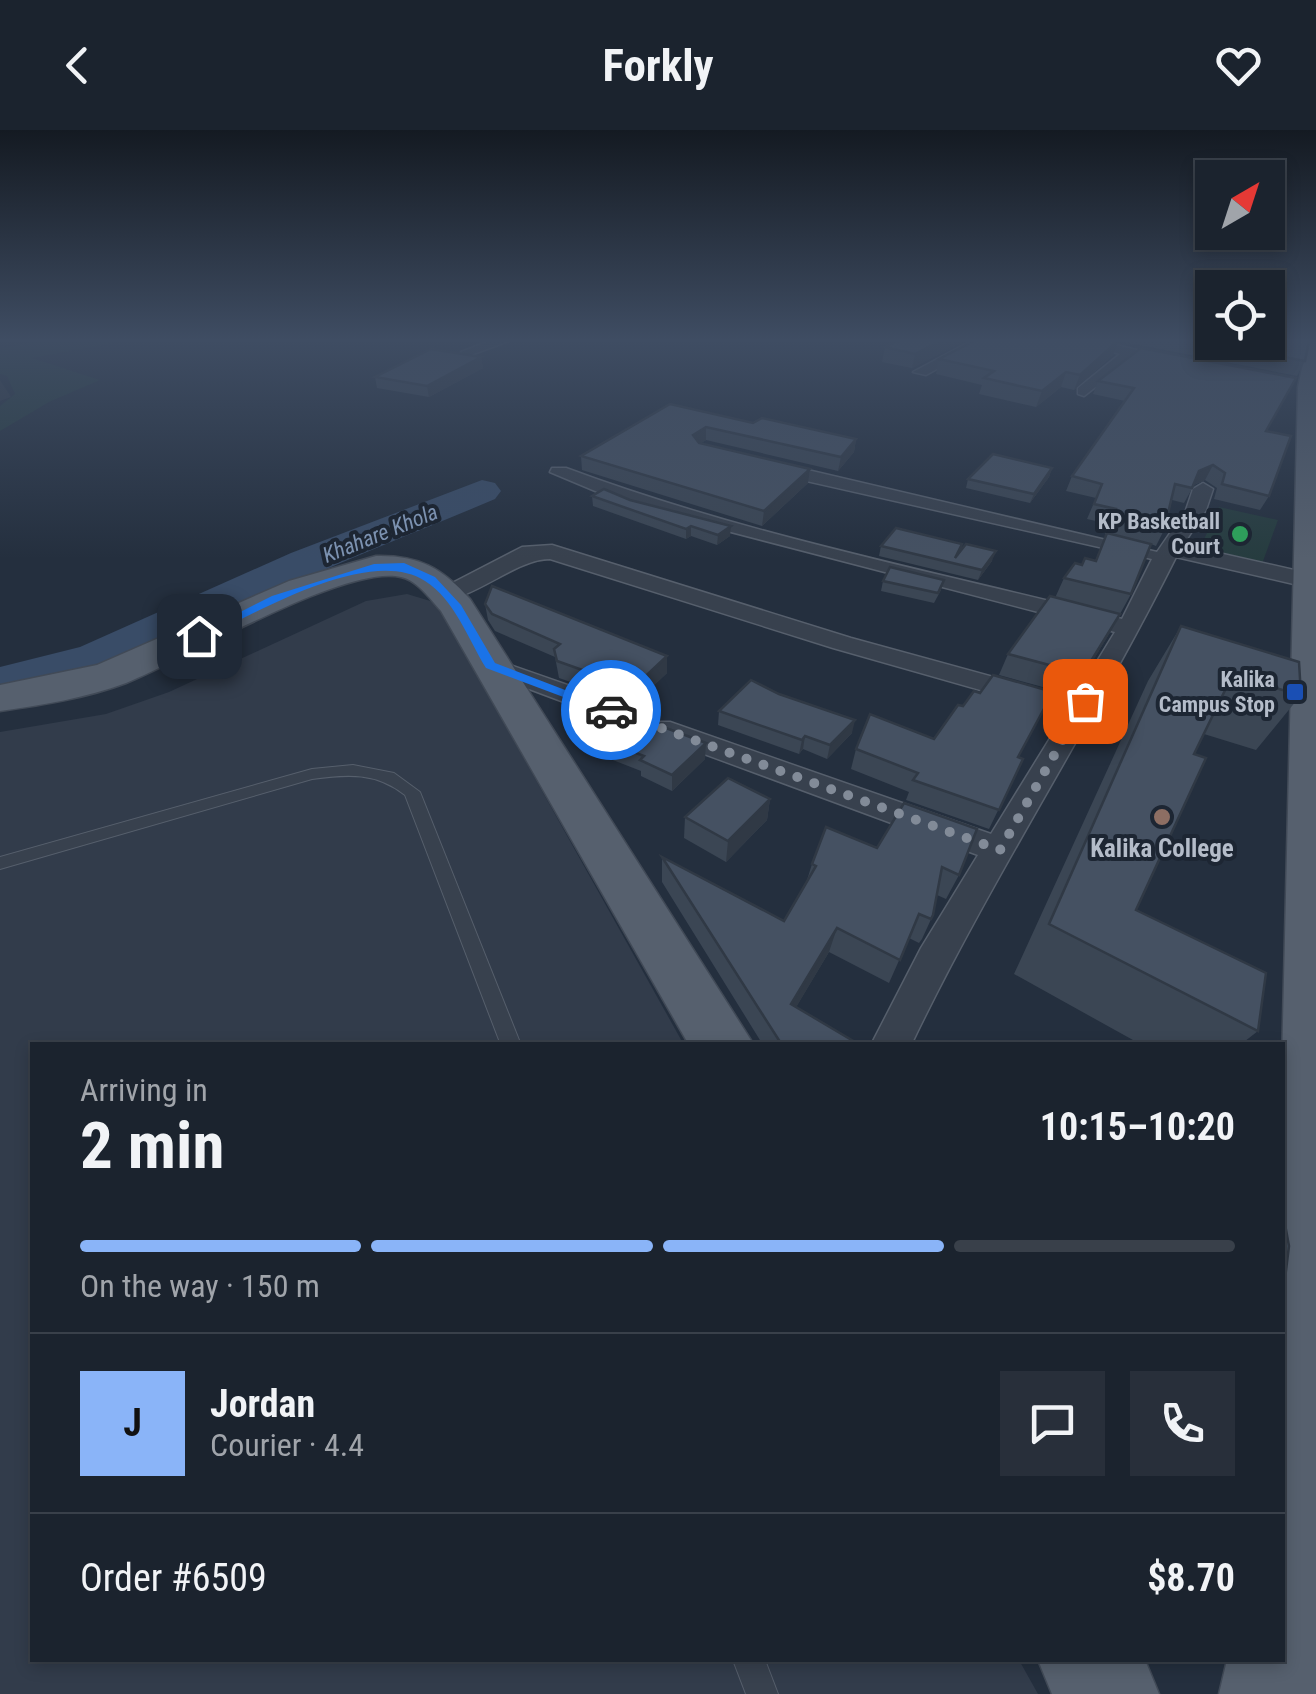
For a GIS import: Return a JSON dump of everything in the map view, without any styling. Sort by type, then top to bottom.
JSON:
[{"type":"main road","points":[[1285,1613],[1299,1547],[1312,1378],[1307,1218],[1316,1029],[1308,413]]},
{"type":"main road","points":[[0,698],[109,675],[276,598],[374,567],[404,566],[431,580],[458,607],[490,666],[720,1042]]},
{"type":"main road","points":[[1088,1662],[1108,1694]]},
{"type":"main road","points":[[1269,1694],[1276,1662]]},
{"type":"street","points":[[746,461],[1167,554],[1311,581]]},
{"type":"street","points":[[559,472],[638,502],[729,527],[1130,628]]},
{"type":"street","points":[[892,1042],[934,959],[1196,510],[1202,488]]},
{"type":"street","points":[[445,593],[530,552],[552,552],[842,643],[1080,709]]},
{"type":"street","points":[[490,666],[1000,850]]},
{"type":"lane","points":[[0,862],[312,774],[351,768],[377,770],[397,778],[412,792],[510,1042]]},
{"type":"lane","points":[[750,1662],[762,1694]]},
{"type":"shaded area","points":[[407,594],[437,603],[682,1042],[30,1042],[30,1662],[1020,1662],[1038,1694],[0,1694],[0,732],[106,714],[169,692],[366,601]]},
{"type":"green space","points":[[0,413],[30,413],[0,431]]},
{"type":"green space","name":"KP Basketball Court","points":[[1219,507],[1278,520],[1262,564],[1200,548]]},
{"type":"building","points":[[655,413],[709,413],[753,423],[762,418],[856,439],[841,457],[706,427],[693,435],[699,443],[810,469],[764,511],[581,456]]},
{"type":"building","points":[[1116,413],[1276,413],[1266,431],[1291,436],[1269,496],[1222,484],[1225,473],[1213,465],[1199,471],[1192,488],[1175,484],[1164,530],[1112,519],[1116,509],[1094,504],[1102,484],[1072,476]]},
{"type":"building","points":[[993,454],[1052,468],[1034,494],[968,479]]},
{"type":"building","points":[[604,489],[630,500],[731,526],[718,535],[691,526],[686,529],[592,496]]},
{"type":"building","points":[[896,528],[962,544],[955,558],[966,544],[996,551],[982,570],[881,546]]},
{"type":"building","points":[[1107,533],[1151,544],[1131,594],[1064,578],[1075,563],[1082,565],[1085,558],[1096,561]]},
{"type":"building","points":[[890,567],[944,580],[938,593],[883,581]]},
{"type":"building","points":[[492,586],[667,656],[633,688],[557,661],[554,649],[560,644],[492,614],[485,604]]},
{"type":"building","points":[[1050,596],[1120,614],[1083,674],[1008,654]]},
{"type":"building","points":[[1181,626],[1299,662],[1301,695],[1232,676],[1194,754],[1206,758],[1136,910],[1266,973],[1258,1031],[1049,924]]},
{"type":"building","points":[[993,675],[1053,692],[1018,757],[1023,759],[999,810],[913,780],[918,773],[856,749],[870,714],[934,739],[958,705],[963,706],[974,691],[980,693]]},
{"type":"building","points":[[751,680],[779,694],[855,720],[830,745],[805,736],[802,740],[719,711]]},
{"type":"building","points":[[565,690],[706,743],[672,775],[640,760],[644,756],[575,730]]},
{"type":"building","points":[[728,778],[770,799],[728,841],[685,817]]},
{"type":"building","points":[[904,803],[977,829],[959,875],[942,867],[933,915],[931,919],[919,914],[900,960],[837,928],[791,1004],[855,1042],[780,1042],[662,857],[784,921],[816,866],[812,864],[826,827],[877,848]]},
{"type":"building","points":[[1285,1224],[1289,1246],[1285,1279]]},
{"type":"waterway","name":"Khahare Khola","points":[[0,682],[34,677],[98,658],[306,562],[482,491]]},
{"type":"way so far","points":[[611,710],[1000,850],[1085,701]]},
{"type":"place","name":"KP Basketball Court","points":[[1240,534]]},
{"type":"place","name":"Kalika Campus Stop","points":[[1295,692]]},
{"type":"place","name":"Kalika College","points":[[1162,817]]},
{"type":"route","points":[[199,636],[276,598],[333,578],[374,567],[404,566],[438,585],[458,607],[490,666],[611,710]]}]
